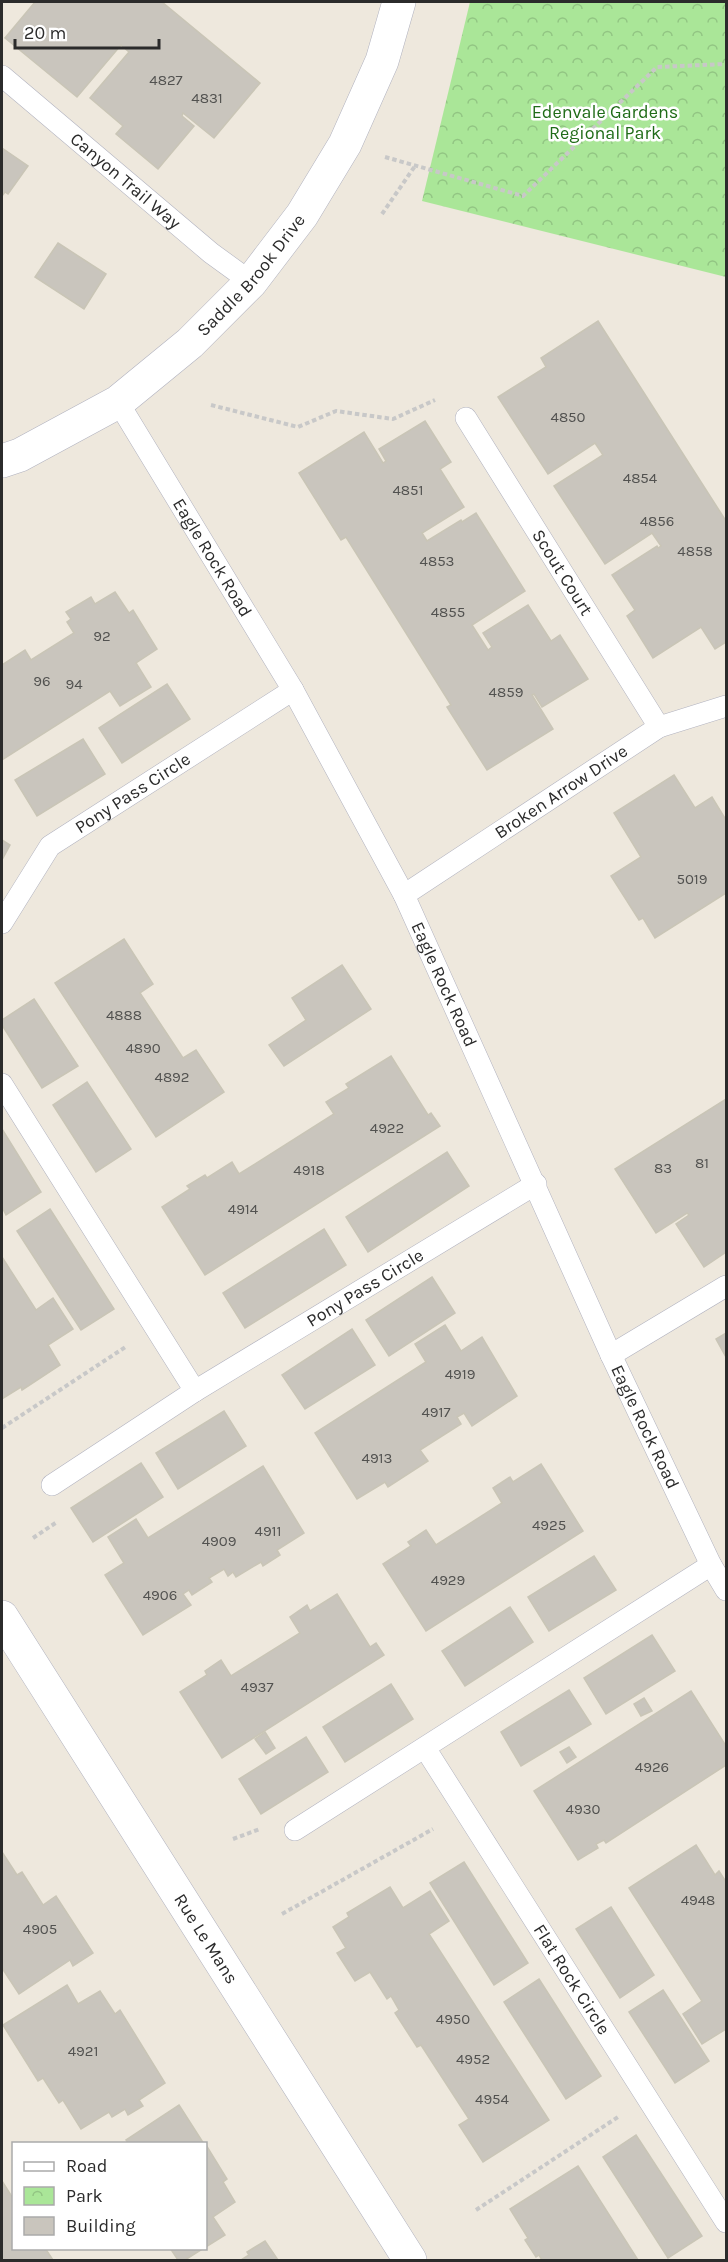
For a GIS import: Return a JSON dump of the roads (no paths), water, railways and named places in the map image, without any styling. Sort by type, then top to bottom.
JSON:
[{"type":"street","name":"Saddle Brook Drive","points":[[2,461],[20,455],[118,402],[190,343],[251,282],[302,215],[345,144],[382,61],[399,2]]},
{"type":"street","name":"Rue Le Mans","points":[[2,1617],[410,2260]]},
{"type":"lane","name":"Canyon Trail Way","points":[[2,76],[211,253],[251,282]]},
{"type":"lane","name":"Eagle Rock Road","points":[[118,402],[293,690],[404,895],[611,1355],[711,1566],[726,1590]]},
{"type":"lane","name":"Scout Court","points":[[466,418],[659,727]]},
{"type":"lane","name":"Pony Pass Circle","points":[[2,922],[50,846],[293,690]]},
{"type":"lane","name":"Broken Arrow Drive","points":[[404,895],[659,727],[726,706]]},
{"type":"lane","points":[[2,1084],[195,1391]]},
{"type":"lane","name":"Pony Pass Circle","points":[[52,1485],[195,1391],[536,1184]]},
{"type":"lane","points":[[611,1355],[726,1286]]},
{"type":"lane","points":[[295,1830],[711,1566]]},
{"type":"lane","name":"Flat Rock Circle","points":[[425,1748],[647,2098],[724,2212]]},
{"type":"park label","name":"Edenvale Gardens Regional Park","points":[[605,122]]}]
